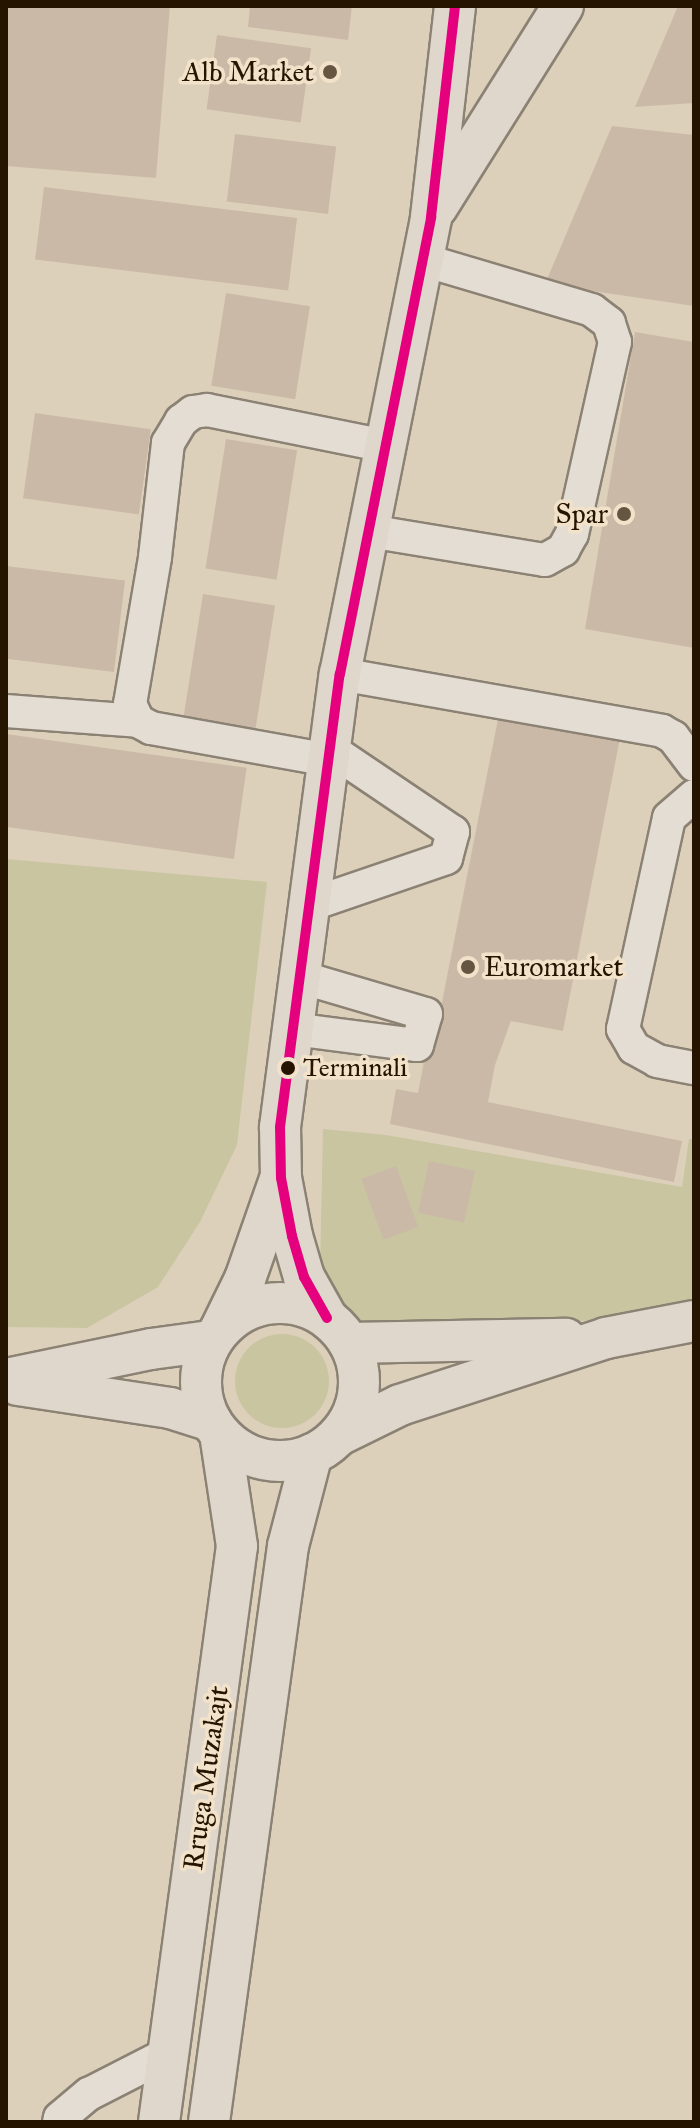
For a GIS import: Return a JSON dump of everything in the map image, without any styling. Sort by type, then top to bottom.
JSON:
[{"type":"main road","points":[[325,1445],[349,1422],[359,1391],[357,1366],[304,1277],[281,1178],[280,1127],[340,674],[431,217],[455,6]]},
{"type":"main road","points":[[431,217],[563,6]]},
{"type":"main road","points":[[215,1427],[201,1389],[204,1356],[245,1279],[281,1178]]},
{"type":"main road","points":[[6,1381],[216,1334],[241,1313],[264,1303],[297,1304],[338,1330],[606,1338]]},
{"type":"main road","points":[[6,1381],[170,1408],[215,1427],[247,1454],[263,1459],[296,1460],[400,1405],[606,1338],[694,1321]]},
{"type":"main road","name":"Rruga Muzakajt","points":[[159,2122],[237,1546],[215,1427]]},
{"type":"main road","name":"Rruga Muzakajt","points":[[209,2122],[288,1546],[325,1445]]},
{"type":"street","points":[[369,531],[545,560],[563,550],[572,534],[615,342],[609,323],[592,310],[423,260]]},
{"type":"street","points":[[138,721],[130,704],[155,557],[168,443],[181,421],[193,412],[207,410],[385,446]]},
{"type":"street","points":[[340,674],[662,731],[673,737],[694,765]]},
{"type":"street","points":[[6,711],[138,721],[151,728],[329,755],[453,832],[446,858],[309,905]]},
{"type":"street","points":[[694,796],[669,818],[623,1029],[634,1048],[657,1061],[694,1068]]},
{"type":"street","points":[[293,1029],[417,1045],[426,1014],[300,977]]},
{"type":"street","points":[[59,2122],[89,2094],[169,2053]]},
{"type":"shaded area","points":[[6,859],[267,882],[237,1145],[200,1222],[158,1287],[87,1328],[6,1327]]},
{"type":"shaded area","points":[[323,1129],[386,1135],[682,1187],[689,1139],[694,1139],[694,1306],[581,1321],[359,1330],[320,1268]]},
{"type":"shaded area","points":[[282,1334],[300,1337],[315,1348],[326,1363],[329,1381],[326,1399],[315,1414],[300,1425],[282,1428],[264,1425],[249,1414],[238,1399],[235,1381],[238,1363],[249,1348],[264,1337]]},
{"type":"building","points":[[6,6],[170,6],[156,178],[6,166]]},
{"type":"building","points":[[250,6],[352,6],[348,40],[248,27]]},
{"type":"building","points":[[678,6],[694,6],[694,103],[635,107]]},
{"type":"building","points":[[217,35],[311,48],[301,122],[207,109]]},
{"type":"building","points":[[612,126],[694,135],[694,306],[545,284]]},
{"type":"building","points":[[235,134],[336,146],[328,214],[227,201]]},
{"type":"building","points":[[44,187],[297,218],[288,291],[35,259]]},
{"type":"building","points":[[226,293],[310,306],[295,399],[211,386]]},
{"type":"building","points":[[635,332],[694,342],[694,648],[585,629]]},
{"type":"building","points":[[35,413],[151,429],[139,514],[23,498]]},
{"type":"building","points":[[226,439],[297,450],[277,580],[206,568]]},
{"type":"building","points":[[6,566],[125,581],[114,672],[6,659]]},
{"type":"building","points":[[203,594],[275,605],[255,735],[183,723]]},
{"type":"building","points":[[499,714],[620,738],[563,1031],[511,1021],[495,1065],[488,1102],[682,1141],[674,1182],[390,1124],[396,1089],[418,1093],[426,1051],[441,1007]]},
{"type":"building","points":[[6,734],[247,768],[234,859],[6,827]]},
{"type":"building","points":[[429,1161],[475,1171],[464,1223],[418,1213]]},
{"type":"building","points":[[396,1166],[418,1227],[383,1240],[361,1179]]},
{"type":"transit line","points":[[327,1318],[304,1277],[292,1236],[281,1178],[280,1127],[340,674],[431,217],[455,6]]},
{"type":"place","name":"Alb Market","points":[[330,72]]},
{"type":"place","name":"Spar","points":[[624,514]]},
{"type":"place","name":"Euromarket","points":[[468,967]]},
{"type":"place","name":"Terminali","points":[[288,1068]]}]
